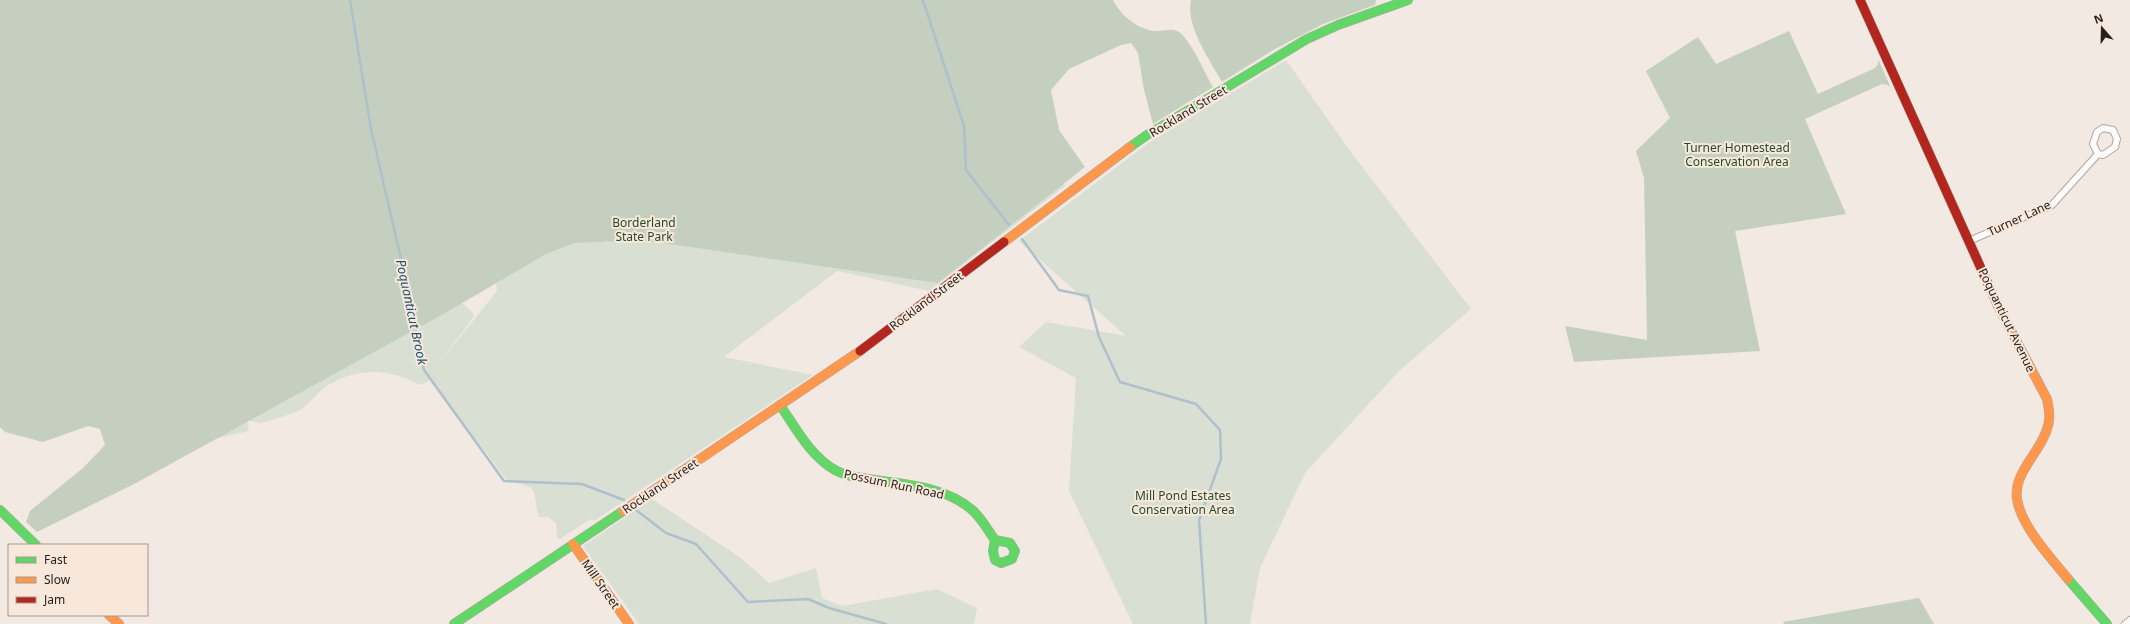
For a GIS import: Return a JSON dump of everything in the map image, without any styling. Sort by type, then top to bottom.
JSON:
[{"type":"street","name":"Rockland Street","points":[[454,624],[780,405],[904,319],[1074,188],[1152,132],[1307,39],[1338,24],[1408,0]]},
{"type":"street","name":"Poquanticut Avenue","points":[[1860,0],[2022,354],[2045,393],[2050,410],[2048,432],[2019,483],[2017,496],[2020,511],[2035,535],[2107,624]]},
{"type":"street","name":"Turner Lane","points":[[2103,128],[2113,130],[2117,139],[2115,147],[2103,155],[2098,154],[2093,144],[2097,132],[2103,128]]},
{"type":"street","name":"Turner Lane","points":[[1969,241],[2052,205],[2098,154]]},
{"type":"street","name":"Possum Run Road","points":[[780,405],[820,457],[830,467],[840,472],[858,477],[944,493],[971,509],[980,519],[994,540]]},
{"type":"street","points":[[0,510],[35,544]]},
{"type":"street","name":"Mill Street","points":[[573,544],[629,624]]},
{"type":"street","points":[[110,616],[119,624]]},
{"type":"street","points":[[2125,624],[2130,620]]},
{"type":"green space","name":"Borderland State Park","points":[[0,0],[1110,0],[1122,12],[1021,87],[1065,186],[929,291],[837,271],[724,357],[813,375],[594,521],[591,519],[560,539],[557,537],[556,523],[548,517],[539,517],[534,491],[530,487],[507,480],[430,380],[420,385],[386,373],[375,372],[352,375],[326,386],[302,409],[262,423],[247,420],[249,431],[163,451]],"holes":[[[487,199],[497,291],[437,366],[474,315],[455,297]]]},
{"type":"green space","name":"Borderland State Park","points":[[0,0],[1113,0],[1120,11],[1136,25],[1156,31],[1175,30],[1182,35],[1192,48],[1213,87],[1153,124],[1144,90],[1138,53],[1131,43],[1121,45],[1069,69],[1051,90],[1059,130],[1085,167],[938,283],[642,240],[574,243],[546,254],[447,312],[136,483],[37,532],[26,522],[30,511],[83,468],[105,445],[100,429],[88,426],[43,442],[5,432],[0,427]]},
{"type":"green space","points":[[1191,0],[1376,0],[1375,5],[1323,24],[1275,49],[1222,82],[1205,53],[1195,31],[1190,10]]},
{"type":"green space","name":"Turner Homestead Conservation Area","points":[[1789,31],[1818,94],[1875,68],[1878,64],[1878,59],[1891,88],[1888,85],[1882,84],[1805,119],[1846,214],[1735,231],[1760,351],[1574,362],[1565,326],[1647,340],[1644,178],[1636,151],[1670,118],[1646,71],[1698,37],[1716,64]]},
{"type":"green space","name":"Mill Pond Estates Conservation Area","points":[[1286,60],[1348,148],[1471,309],[1399,371],[1305,473],[1260,568],[1250,624],[1133,624],[1069,491],[1076,378],[1019,347],[1046,322],[1126,336],[1019,241],[1147,144]]},
{"type":"green space","points":[[652,499],[741,558],[769,583],[816,568],[822,598],[842,606],[937,589],[977,608],[974,624],[639,624],[583,546]]},
{"type":"green space","points":[[1919,598],[1934,624],[1784,624],[1783,622]]},
{"type":"waterway","name":"Poquanticut Brook","points":[[350,0],[371,129],[413,311],[424,370],[504,481],[582,484],[624,500]]},
{"type":"waterway","points":[[923,0],[964,126],[966,170],[1009,225]]},
{"type":"waterway","points":[[1022,239],[1059,290],[1088,296],[1099,337],[1120,382],[1196,404],[1220,430],[1221,459],[1199,520],[1206,624]]},
{"type":"waterway","name":"Poquanticut Brook","points":[[636,510],[666,533],[696,544],[748,602],[808,599],[829,608],[886,624]]},
{"type":"traffic: fast","points":[[1130,147],[1147,135],[1307,39],[1338,25],[1408,0]]},
{"type":"traffic: fast","points":[[780,405],[811,450],[835,470],[850,476],[926,488],[950,496],[971,509],[984,523],[995,540],[993,551],[995,560],[1001,563],[1012,559],[1015,551],[1010,543],[995,540]]},
{"type":"traffic: fast","points":[[0,510],[35,544]]},
{"type":"traffic: fast","points":[[454,624],[623,511]]},
{"type":"traffic: fast","points":[[2068,579],[2107,624]]},
{"type":"traffic: slow","points":[[1004,242],[1130,147]]},
{"type":"traffic: slow","points":[[1998,306],[2047,399],[2049,410],[2049,422],[2044,438],[2019,480],[2017,499],[2024,520],[2030,531],[2045,552],[2068,579]]},
{"type":"traffic: slow","points":[[623,511],[860,351]]},
{"type":"traffic: slow","points":[[573,544],[629,624]]},
{"type":"traffic: slow","points":[[110,616],[119,624]]},
{"type":"traffic: jam","points":[[1860,0],[1998,306]]},
{"type":"traffic: jam","points":[[860,351],[1004,242]]}]
